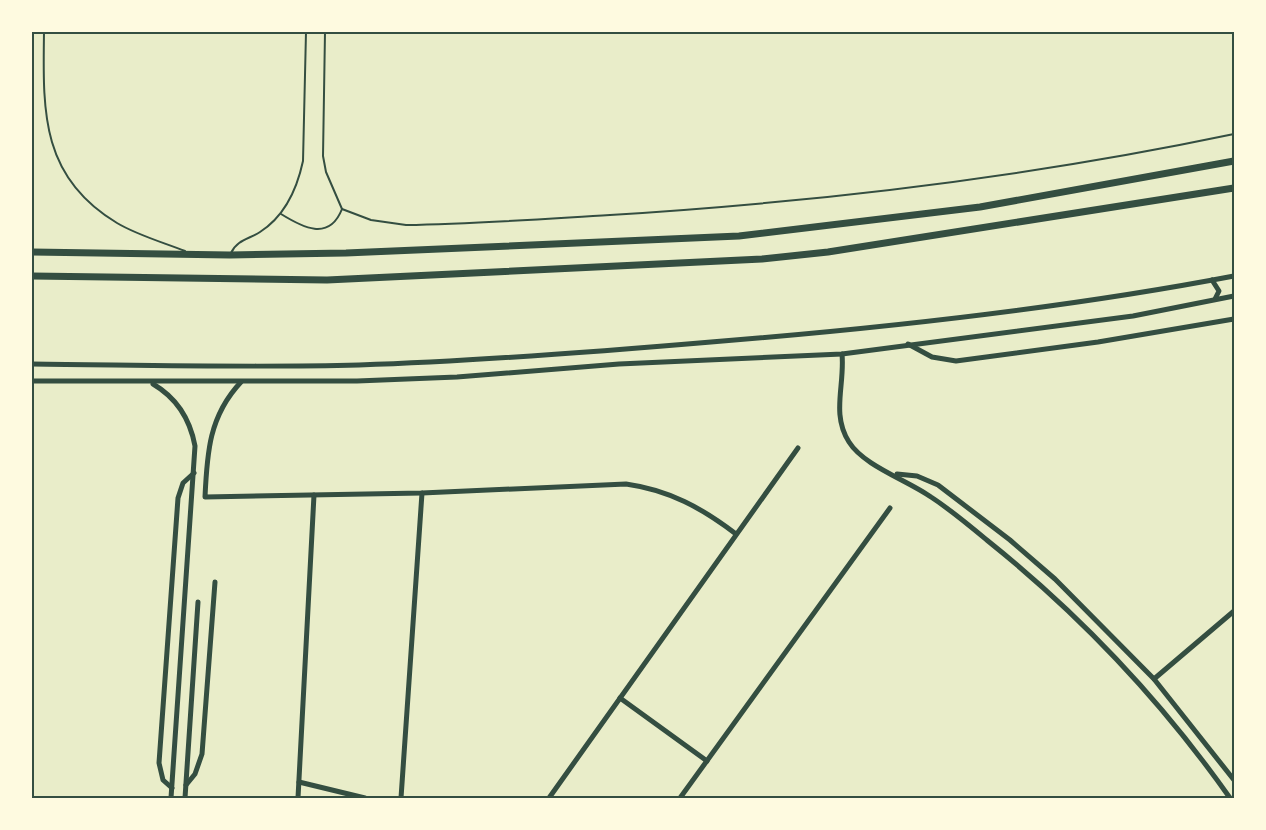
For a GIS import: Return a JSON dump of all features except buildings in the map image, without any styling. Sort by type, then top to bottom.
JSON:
[{"type":"street","points":[[32,252],[230,255],[432,251],[739,236],[980,207],[1234,161]]},
{"type":"street","points":[[32,276],[338,280],[762,259],[828,252],[1234,188]]},
{"type":"street","points":[[32,364],[356,365],[468,360],[900,326],[1128,295],[1234,276]]},
{"type":"street","points":[[1212,280],[1219,291],[1215,299]]},
{"type":"street","points":[[32,381],[152,383],[457,377],[619,364],[842,354],[1133,316],[1234,296]]},
{"type":"street","points":[[908,344],[932,357],[956,361],[1076,345],[1234,319]]},
{"type":"street","points":[[842,354],[838,415],[842,430],[861,455],[932,497],[993,545],[1077,621],[1116,661],[1190,745],[1230,798]]},
{"type":"street","points":[[241,382],[225,400],[212,428],[208,445],[205,497],[422,493],[626,484],[682,499],[708,513],[736,534]]},
{"type":"street","points":[[152,383],[178,404],[189,424],[195,446],[171,798]]},
{"type":"street","points":[[549,798],[798,448]]},
{"type":"street","points":[[172,788],[160,775],[159,763],[178,498],[183,483],[194,473]]},
{"type":"street","points":[[894,474],[906,474],[928,480],[979,515],[1055,579],[1154,679],[1234,780]]},
{"type":"street","points":[[401,798],[422,493]]},
{"type":"street","points":[[298,798],[314,495]]},
{"type":"street","points":[[680,798],[890,508]]},
{"type":"street","points":[[186,785],[195,774],[202,754],[215,582]]},
{"type":"street","points":[[185,798],[198,602]]},
{"type":"street","points":[[1154,679],[1234,611]]},
{"type":"street","points":[[620,698],[707,761]]},
{"type":"street","points":[[299,782],[365,798]]},
{"type":"lane","points":[[44,32],[44,117],[53,149],[69,178],[90,203],[117,223],[193,254]]},
{"type":"lane","points":[[230,255],[236,244],[268,227],[280,214],[296,186],[303,161],[306,32]]},
{"type":"lane","points":[[326,32],[323,156],[326,172],[342,209],[371,220],[406,225],[746,207],[941,183],[1164,149],[1234,134]]},
{"type":"lane","points":[[280,214],[305,229],[314,230],[330,224],[342,209]]}]
